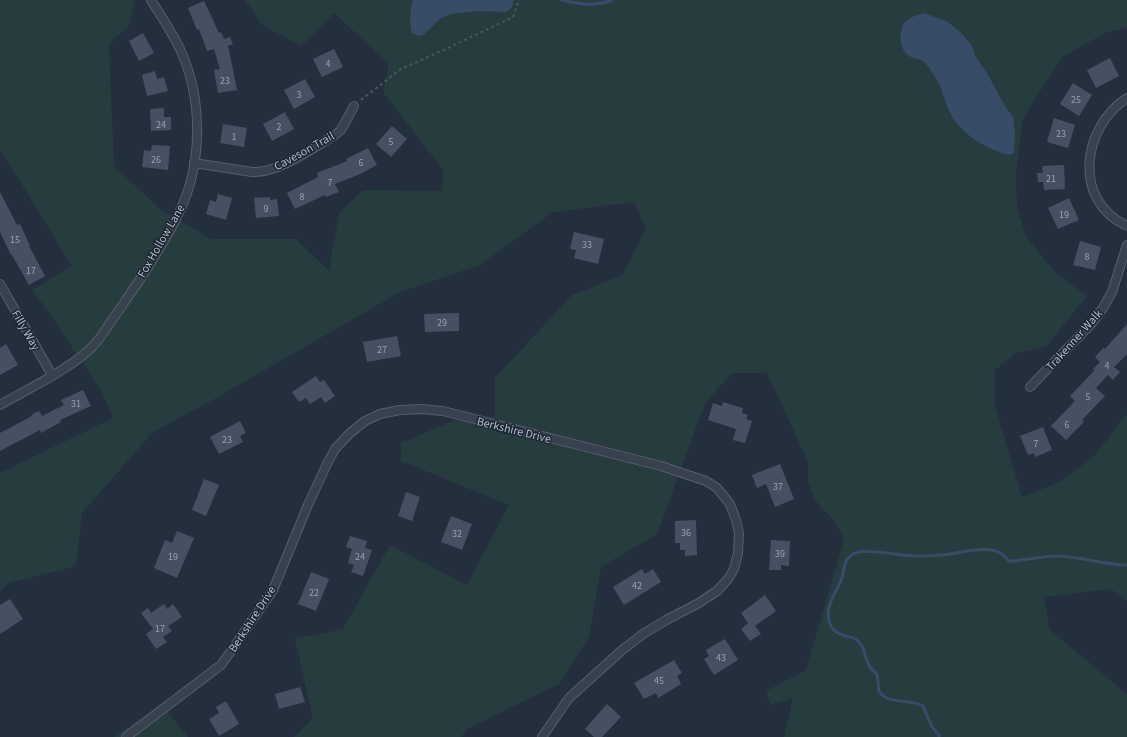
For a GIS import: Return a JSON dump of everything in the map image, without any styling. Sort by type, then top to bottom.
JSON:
[{"type":"street","name":"Fox Hollow Lane","points":[[0,405],[80,357],[99,340],[164,241],[179,214],[186,197],[194,164],[197,123],[193,85],[180,50],[151,0]]},
{"type":"street","points":[[1127,98],[1114,108],[1103,121],[1091,153],[1089,174],[1093,194],[1099,203],[1108,215],[1127,226]]},
{"type":"street","name":"Caveson Trail","points":[[194,164],[259,173],[272,170],[335,135],[341,130],[354,106]]},
{"type":"street","name":"Trakenner Walk","points":[[1030,387],[1098,315],[1112,292],[1127,245]]},
{"type":"street","name":"Filly Way","points":[[0,284],[52,375]]},
{"type":"street","name":"Berkshire Drive","points":[[126,737],[221,665],[242,637],[273,590],[308,505],[335,449],[349,434],[364,422],[380,414],[400,410],[421,409],[443,411],[661,466],[706,480],[717,488],[730,504],[736,520],[739,533],[738,553],[734,569],[728,579],[717,591],[698,604],[668,619],[643,634],[621,650],[569,698],[542,737]]},
{"type":"path","points":[[354,106],[401,69],[513,17],[519,0]]},
{"type":"green space","points":[[0,0],[135,0],[128,28],[109,43],[114,166],[159,208],[211,239],[296,239],[329,271],[339,213],[363,190],[441,191],[444,171],[383,92],[389,64],[334,13],[301,46],[262,25],[245,0],[1127,0],[1127,28],[1105,33],[1062,57],[1023,118],[1016,172],[1017,208],[1026,237],[1056,273],[1087,296],[1046,347],[1016,353],[995,370],[995,406],[1022,497],[1059,482],[1094,456],[1127,414],[1127,601],[1111,589],[1044,597],[1050,630],[1127,694],[1127,737],[784,737],[793,698],[770,705],[766,691],[806,670],[844,539],[835,522],[814,499],[808,481],[808,462],[767,373],[732,373],[705,403],[657,534],[601,567],[589,637],[559,684],[467,729],[461,737],[294,737],[313,718],[295,639],[343,629],[390,545],[467,585],[509,505],[401,461],[401,443],[467,415],[495,423],[495,378],[572,295],[623,275],[646,228],[634,202],[553,212],[480,265],[400,292],[218,397],[153,432],[82,513],[76,566],[9,583],[0,591],[0,473],[113,418],[102,392],[50,314],[32,290],[72,266],[0,149]]},
{"type":"green space","points":[[161,704],[188,737],[114,737]]},
{"type":"water","points":[[413,0],[514,0],[512,7],[506,12],[477,11],[451,14],[441,18],[424,34],[419,36],[412,33],[410,25]]},
{"type":"water","points":[[924,13],[948,22],[971,44],[976,57],[1013,117],[1015,132],[1014,153],[1006,154],[994,150],[967,134],[951,115],[939,83],[928,66],[904,51],[901,44],[901,30],[905,22]]},
{"type":"building","points":[[204,1],[219,33],[221,32],[224,39],[230,37],[233,44],[228,46],[237,90],[218,93],[214,70],[220,69],[214,49],[207,51],[199,29],[197,30],[188,8]]},
{"type":"building","points":[[143,33],[154,53],[139,61],[129,41]]},
{"type":"building","points":[[334,49],[343,67],[322,77],[313,59]]},
{"type":"building","points":[[1110,58],[1119,76],[1096,88],[1087,70]]},
{"type":"building","points":[[155,71],[157,79],[164,77],[168,91],[147,96],[142,75]]},
{"type":"building","points":[[305,79],[315,97],[294,109],[284,90]]},
{"type":"building","points":[[1073,83],[1092,95],[1079,116],[1060,104]]},
{"type":"building","points":[[164,108],[164,117],[171,117],[171,130],[151,131],[150,109]]},
{"type":"building","points":[[285,112],[294,129],[272,141],[263,124]]},
{"type":"building","points":[[1054,118],[1075,125],[1068,148],[1047,142]]},
{"type":"building","points":[[223,124],[247,128],[244,147],[220,143]]},
{"type":"building","points":[[392,126],[407,139],[391,157],[376,144]]},
{"type":"building","points":[[152,145],[170,146],[168,170],[142,167],[144,150],[151,151]]},
{"type":"building","points":[[368,148],[377,165],[358,175],[335,184],[339,192],[326,197],[325,195],[295,209],[287,193],[318,177],[317,173],[347,161],[346,159]]},
{"type":"building","points":[[1064,165],[1065,189],[1044,190],[1043,182],[1038,182],[1037,173],[1043,173],[1042,166]]},
{"type":"building","points":[[0,192],[17,225],[20,224],[29,246],[45,276],[29,285],[11,255],[0,232]]},
{"type":"building","points":[[218,194],[232,198],[226,220],[206,214],[210,200],[216,202]]},
{"type":"building","points":[[270,197],[270,200],[277,199],[279,216],[256,218],[254,198]]},
{"type":"building","points":[[1069,198],[1079,220],[1058,229],[1048,208]]},
{"type":"building","points":[[574,232],[604,239],[598,264],[574,258],[576,250],[570,249]]},
{"type":"building","points":[[1080,241],[1101,247],[1095,270],[1073,265]]},
{"type":"building","points":[[459,313],[459,331],[425,332],[424,314]]},
{"type":"building","points":[[1127,324],[1127,354],[1114,367],[1120,372],[1113,380],[1108,375],[1096,388],[1105,396],[1082,420],[1084,422],[1066,440],[1051,426],[1075,401],[1070,396],[1094,371],[1093,369],[1100,362],[1095,357],[1103,348],[1105,349]]},
{"type":"building","points":[[397,336],[401,356],[367,362],[363,342]]},
{"type":"building","points":[[6,344],[18,365],[0,375],[0,348]]},
{"type":"building","points":[[316,376],[320,382],[324,380],[335,396],[325,403],[321,397],[310,404],[306,398],[299,402],[292,392]]},
{"type":"building","points":[[83,390],[91,406],[60,420],[61,422],[41,433],[40,430],[0,451],[0,433],[39,411],[42,416],[64,405],[61,400]]},
{"type":"building","points":[[723,402],[743,408],[742,413],[748,415],[746,419],[752,421],[745,443],[733,440],[736,429],[708,420],[713,403],[722,406]]},
{"type":"building","points":[[240,421],[246,433],[240,436],[243,442],[219,454],[210,437]]},
{"type":"building","points":[[1043,427],[1052,450],[1035,457],[1034,453],[1028,455],[1020,436]]},
{"type":"building","points":[[780,464],[794,499],[775,507],[766,484],[757,488],[752,475]]},
{"type":"building","points":[[204,479],[219,485],[206,516],[192,510]]},
{"type":"building","points":[[406,492],[420,497],[412,521],[398,516]]},
{"type":"building","points":[[451,516],[472,524],[462,550],[441,542]]},
{"type":"building","points":[[696,520],[697,555],[685,556],[685,550],[680,550],[680,543],[675,543],[675,521]]},
{"type":"building","points":[[177,531],[194,538],[177,578],[154,568],[165,540],[172,543]]},
{"type":"building","points":[[350,536],[367,541],[365,548],[372,550],[363,576],[351,572],[354,565],[348,563],[352,549],[346,547]]},
{"type":"building","points":[[771,540],[790,541],[789,566],[781,565],[781,570],[769,570]]},
{"type":"building","points":[[642,569],[645,574],[653,569],[661,582],[624,605],[613,587]]},
{"type":"building","points":[[311,572],[329,579],[316,611],[298,604]]},
{"type":"building","points":[[765,595],[776,611],[755,626],[761,634],[750,641],[741,629],[748,623],[741,613]]},
{"type":"building","points":[[10,599],[23,619],[0,634],[0,605]]},
{"type":"building","points":[[164,604],[167,609],[173,604],[182,617],[168,626],[172,631],[163,637],[167,642],[156,649],[146,634],[153,629],[141,613],[148,608],[151,613]]},
{"type":"building","points":[[725,639],[738,660],[714,675],[704,659],[709,656],[706,650]]},
{"type":"building","points":[[674,660],[682,673],[677,676],[681,684],[658,698],[656,693],[644,699],[634,683]]},
{"type":"building","points":[[300,687],[305,702],[279,709],[275,694]]},
{"type":"building","points":[[226,701],[239,724],[219,736],[209,719],[219,713],[216,707]]},
{"type":"building","points":[[607,704],[621,717],[602,737],[594,737],[585,729]]},
{"type":"waterway","points":[[561,0],[581,4],[599,4],[612,0]]},
{"type":"waterway","points":[[939,737],[932,727],[923,706],[890,699],[882,695],[879,689],[876,673],[868,664],[861,644],[854,638],[836,632],[829,622],[828,616],[830,603],[842,578],[847,559],[850,556],[864,551],[908,556],[926,556],[976,550],[992,550],[1002,554],[1009,561],[1065,556],[1109,564],[1127,565]]}]
